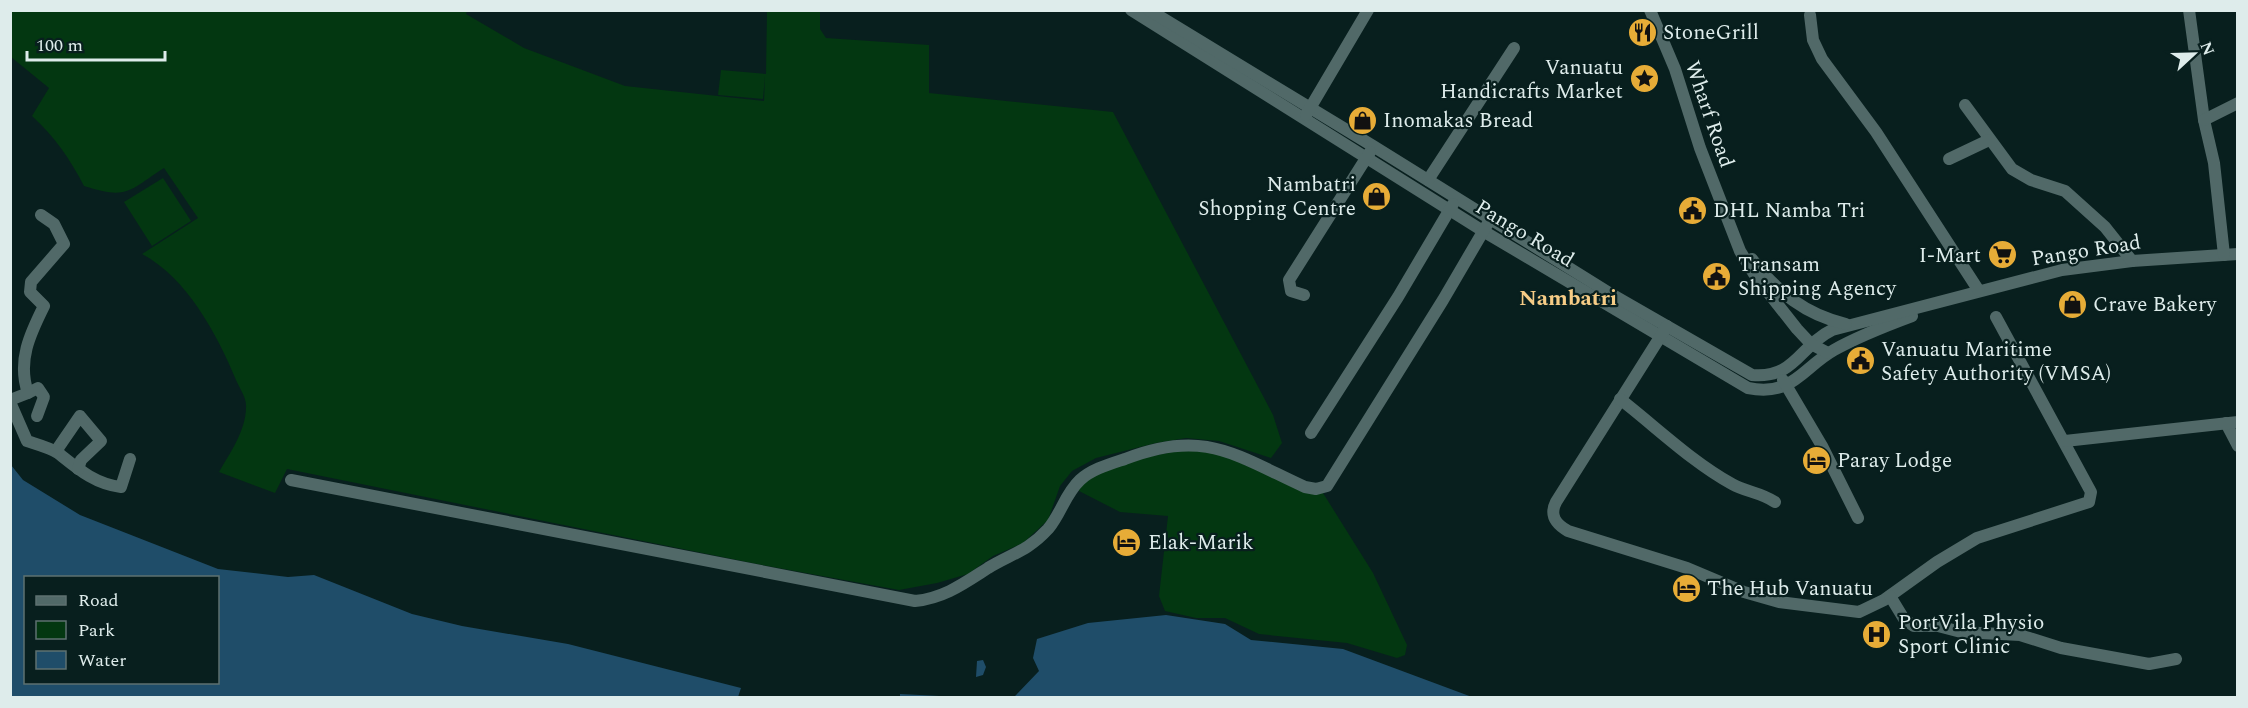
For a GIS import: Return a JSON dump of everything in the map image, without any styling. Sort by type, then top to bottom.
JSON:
[{"type":"street","name":"Pango Road","points":[[1131,10],[1307,113],[1374,146],[1491,218],[1748,388],[1761,391],[1786,386],[1804,376],[1831,352],[1879,328],[1934,309],[1943,302]]},
{"type":"street","name":"Pango Road","points":[[1149,10],[1307,113],[1366,159],[1483,231],[1745,373],[1768,376],[1779,373],[1797,361],[1829,325],[1848,325],[2062,270],[2132,261],[2238,254]]},
{"type":"street","points":[[1307,113],[1368,10]]},
{"type":"street","name":"Wharf Road","points":[[1650,10],[1674,69],[1700,148],[1732,232],[1756,277],[1811,344],[1831,352]]},
{"type":"street","points":[[2189,10],[2204,120],[2214,163],[2224,255]]},
{"type":"street","points":[[1810,15],[1813,40],[1821,59],[1876,132],[1979,291]]},
{"type":"street","points":[[1428,180],[1514,48]]},
{"type":"street","points":[[2204,120],[2238,103]]},
{"type":"street","points":[[1965,105],[2012,169],[2031,180],[2065,191],[2105,226],[2132,261]]},
{"type":"street","points":[[1950,159],[1989,140]]},
{"type":"street","points":[[1304,295],[1290,291],[1289,280],[1374,146]]},
{"type":"street","points":[[1311,434],[1456,197]]},
{"type":"street","points":[[28,393],[25,353],[27,340],[44,306],[30,292],[31,282],[64,244],[54,224],[41,215]]},
{"type":"street","points":[[291,480],[915,601],[934,599],[955,591],[998,562],[1028,549],[1050,527],[1070,490],[1083,478],[1100,468],[1157,448],[1187,444],[1216,447],[1305,487],[1316,489],[1327,486],[1443,300],[1491,218]]},
{"type":"street","name":"Wharf Road","points":[[1732,232],[1760,270],[1783,293],[1829,325]]},
{"type":"street","points":[[1664,331],[1553,508],[1554,519],[1559,526],[1779,602],[1859,612],[1890,596],[1937,562],[1977,538],[2078,508],[2089,502],[2091,492],[1996,317]]},
{"type":"street","points":[[1829,325],[1831,352]]},
{"type":"street","points":[[1779,373],[1822,446],[1858,518]]},
{"type":"street","points":[[37,416],[44,397],[38,388],[10,401],[27,441],[56,451],[98,482],[121,487],[130,459]]},
{"type":"street","points":[[1620,399],[1690,455],[1734,485],[1760,492],[1775,502]]},
{"type":"street","points":[[56,451],[80,416],[100,441],[81,460],[78,469]]},
{"type":"street","points":[[2065,441],[2232,423],[2238,446]]},
{"type":"street","points":[[1890,596],[1904,619],[1914,626],[1938,626],[1961,632],[2020,635],[2061,648],[2149,664],[2176,659]]},
{"type":"green space","points":[[10,11],[467,11],[466,14],[524,48],[625,86],[764,101],[765,76],[763,99],[718,95],[721,70],[766,74],[767,11],[820,11],[820,29],[826,38],[929,45],[929,93],[1113,112],[1273,415],[1282,443],[1271,458],[1219,441],[1186,438],[1096,458],[1072,471],[1060,486],[1048,520],[1023,543],[993,556],[968,574],[899,590],[757,564],[287,469],[275,493],[219,472],[241,432],[246,414],[245,399],[220,344],[187,292],[158,264],[142,254],[198,218],[164,168],[127,191],[119,193],[84,186],[61,149],[32,116],[49,88],[11,57]]},
{"type":"green space","points":[[163,178],[191,221],[152,246],[124,202]]},
{"type":"green space","points":[[1187,449],[1215,452],[1323,493],[1373,573],[1407,645],[1405,655],[1397,658],[1347,643],[1259,634],[1225,618],[1196,618],[1165,611],[1159,596],[1168,516],[1120,512],[1079,491],[1081,481],[1128,461]]},
{"type":"water","points":[[11,465],[23,480],[80,515],[218,569],[288,577],[314,575],[412,614],[462,626],[568,644],[741,688],[738,697],[11,697]]},
{"type":"water","points":[[1166,615],[1225,624],[1251,640],[1343,649],[1472,697],[1006,697],[1015,696],[1039,671],[1033,658],[1037,639],[1088,623]]},
{"type":"water","points":[[983,660],[986,667],[983,675],[976,677],[977,661]]},
{"type":"water","points":[[900,694],[959,697],[900,697]]},
{"type":"place","name":"StoneGrill","points":[[1642,32]]},
{"type":"place","name":"Vanuatu Handicrafts Market","points":[[1644,79]]},
{"type":"place","name":"Inomakas Bread","points":[[1362,120]]},
{"type":"place","name":"Nambatri Shopping Centre","points":[[1377,196]]},
{"type":"place","name":"DHL Namba Tri","points":[[1692,210]]},
{"type":"place","name":"I-Mart","points":[[2002,255]]},
{"type":"place","name":"Transam Shipping Agency","points":[[1717,276]]},
{"type":"place","name":"Crave Bakery","points":[[2072,304]]},
{"type":"place","name":"Vanuatu Maritime Safety Authority (VMSA)","points":[[1860,361]]},
{"type":"place","name":"Paray Lodge","points":[[1816,460]]},
{"type":"place","name":"Elak-Marik","points":[[1127,542]]},
{"type":"place","name":"The Hub Vanuatu","points":[[1686,588]]},
{"type":"place","name":"PortVila Physio Sport Clinic","points":[[1877,634]]},
{"type":"district","name":"Nambatri","points":[[1568,297]]}]
